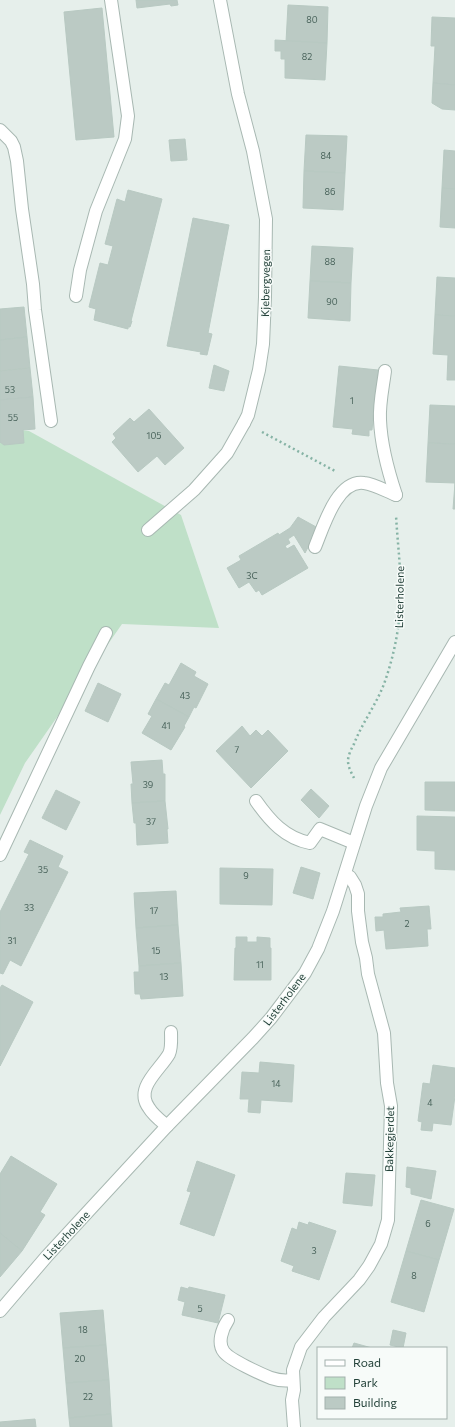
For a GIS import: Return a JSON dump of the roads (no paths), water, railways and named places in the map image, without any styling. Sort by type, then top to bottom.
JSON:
[{"type":"street","points":[[76,296],[80,270],[96,211],[125,139],[128,116],[111,0]]},
{"type":"street","name":"Kjebergvegen","points":[[148,530],[194,490],[227,454],[248,415],[259,370],[263,344],[266,219],[253,151],[238,94],[220,0]]},
{"type":"street","points":[[0,130],[11,141],[17,161],[35,310],[51,421]]},
{"type":"street","points":[[315,547],[336,500],[350,485],[364,483],[396,495],[387,464],[380,419],[385,371]]},
{"type":"street","points":[[0,855],[106,633]]},
{"type":"street","name":"Listerholene","points":[[0,1311],[47,1256],[167,1126],[272,1018],[305,973],[318,949],[333,911],[366,806],[381,768],[455,642]]},
{"type":"street","points":[[256,801],[268,818],[281,830],[301,842],[310,843],[320,829],[354,843]]},
{"type":"street","name":"Bakkegjerdet","points":[[294,1427],[292,1400],[294,1390],[292,1380],[293,1370],[301,1348],[324,1317],[359,1280],[369,1266],[381,1244],[388,1220],[390,1106],[384,1033],[368,974],[362,942],[358,911],[358,894],[350,877],[345,874]]},
{"type":"street","points":[[167,1126],[149,1108],[144,1098],[144,1091],[170,1052],[171,1032]]},
{"type":"street","points":[[228,1320],[221,1335],[221,1344],[224,1352],[230,1358],[272,1378],[292,1380]]}]
